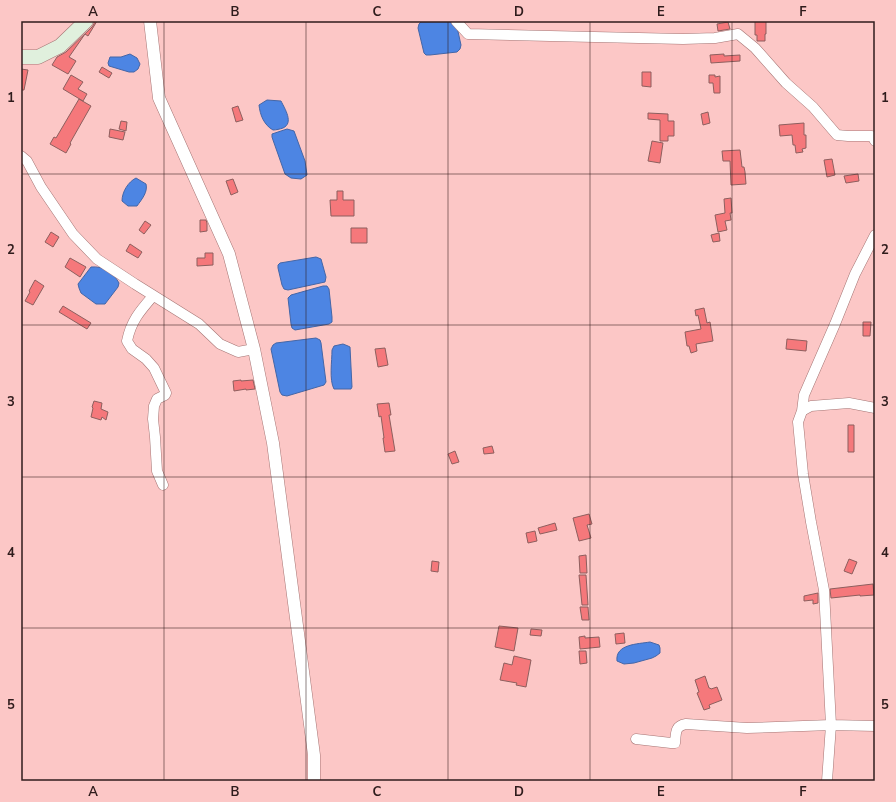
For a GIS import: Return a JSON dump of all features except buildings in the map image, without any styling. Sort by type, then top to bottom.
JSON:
[{"type":"main road","points":[[21,57],[38,57],[60,46],[86,21]]},
{"type":"street","points":[[150,21],[159,98],[229,254],[254,349],[273,443],[314,755],[314,781]]},
{"type":"street","points":[[456,21],[468,34],[480,35],[683,40],[715,38],[738,34],[755,48],[786,83],[813,107],[838,135],[872,136],[875,140]]},
{"type":"street","points":[[21,156],[27,161],[41,187],[73,234],[97,259],[199,324],[220,344],[238,352],[254,349]]},
{"type":"street","points":[[827,781],[831,725],[824,590],[803,474],[798,422],[802,411],[804,396],[855,274],[875,236]]},
{"type":"street","points":[[153,296],[138,314],[129,330],[127,341],[132,349],[146,359],[154,368],[166,393],[157,399],[154,406],[153,419],[157,471],[163,485]]},
{"type":"street","points":[[802,411],[811,406],[849,403],[875,408]]},
{"type":"street","points":[[636,739],[675,743],[677,728],[681,724],[747,728],[831,725],[875,726]]},
{"type":"water","points":[[421,22],[452,22],[457,27],[461,45],[460,49],[457,52],[426,55],[424,53],[418,28],[419,24]]},
{"type":"water","points":[[130,54],[137,58],[140,64],[138,69],[134,72],[109,66],[108,63],[110,57],[121,57]]},
{"type":"water","points":[[267,100],[281,101],[288,116],[288,123],[283,128],[273,130],[263,119],[259,105]]},
{"type":"water","points":[[287,129],[294,131],[305,161],[307,175],[301,179],[291,178],[285,174],[272,137],[272,134]]},
{"type":"water","points":[[136,178],[146,184],[145,193],[137,206],[128,206],[122,201],[123,194],[128,185]]},
{"type":"water","points":[[316,257],[321,259],[326,277],[325,282],[288,290],[284,289],[278,268],[280,263]]},
{"type":"water","points":[[91,267],[108,270],[119,283],[118,287],[105,304],[96,304],[81,293],[79,288],[78,284]]},
{"type":"water","points":[[327,286],[329,289],[332,322],[329,324],[295,330],[292,328],[288,298],[291,295]]},
{"type":"water","points":[[316,338],[320,340],[321,343],[326,382],[324,385],[287,396],[282,395],[280,392],[271,349],[273,345],[276,343]]},
{"type":"water","points":[[343,344],[350,347],[352,387],[351,389],[334,389],[331,376],[332,350],[334,346]]},
{"type":"water","points":[[650,642],[659,645],[660,653],[656,656],[634,663],[624,664],[617,661],[617,655],[623,648],[634,644]]}]
